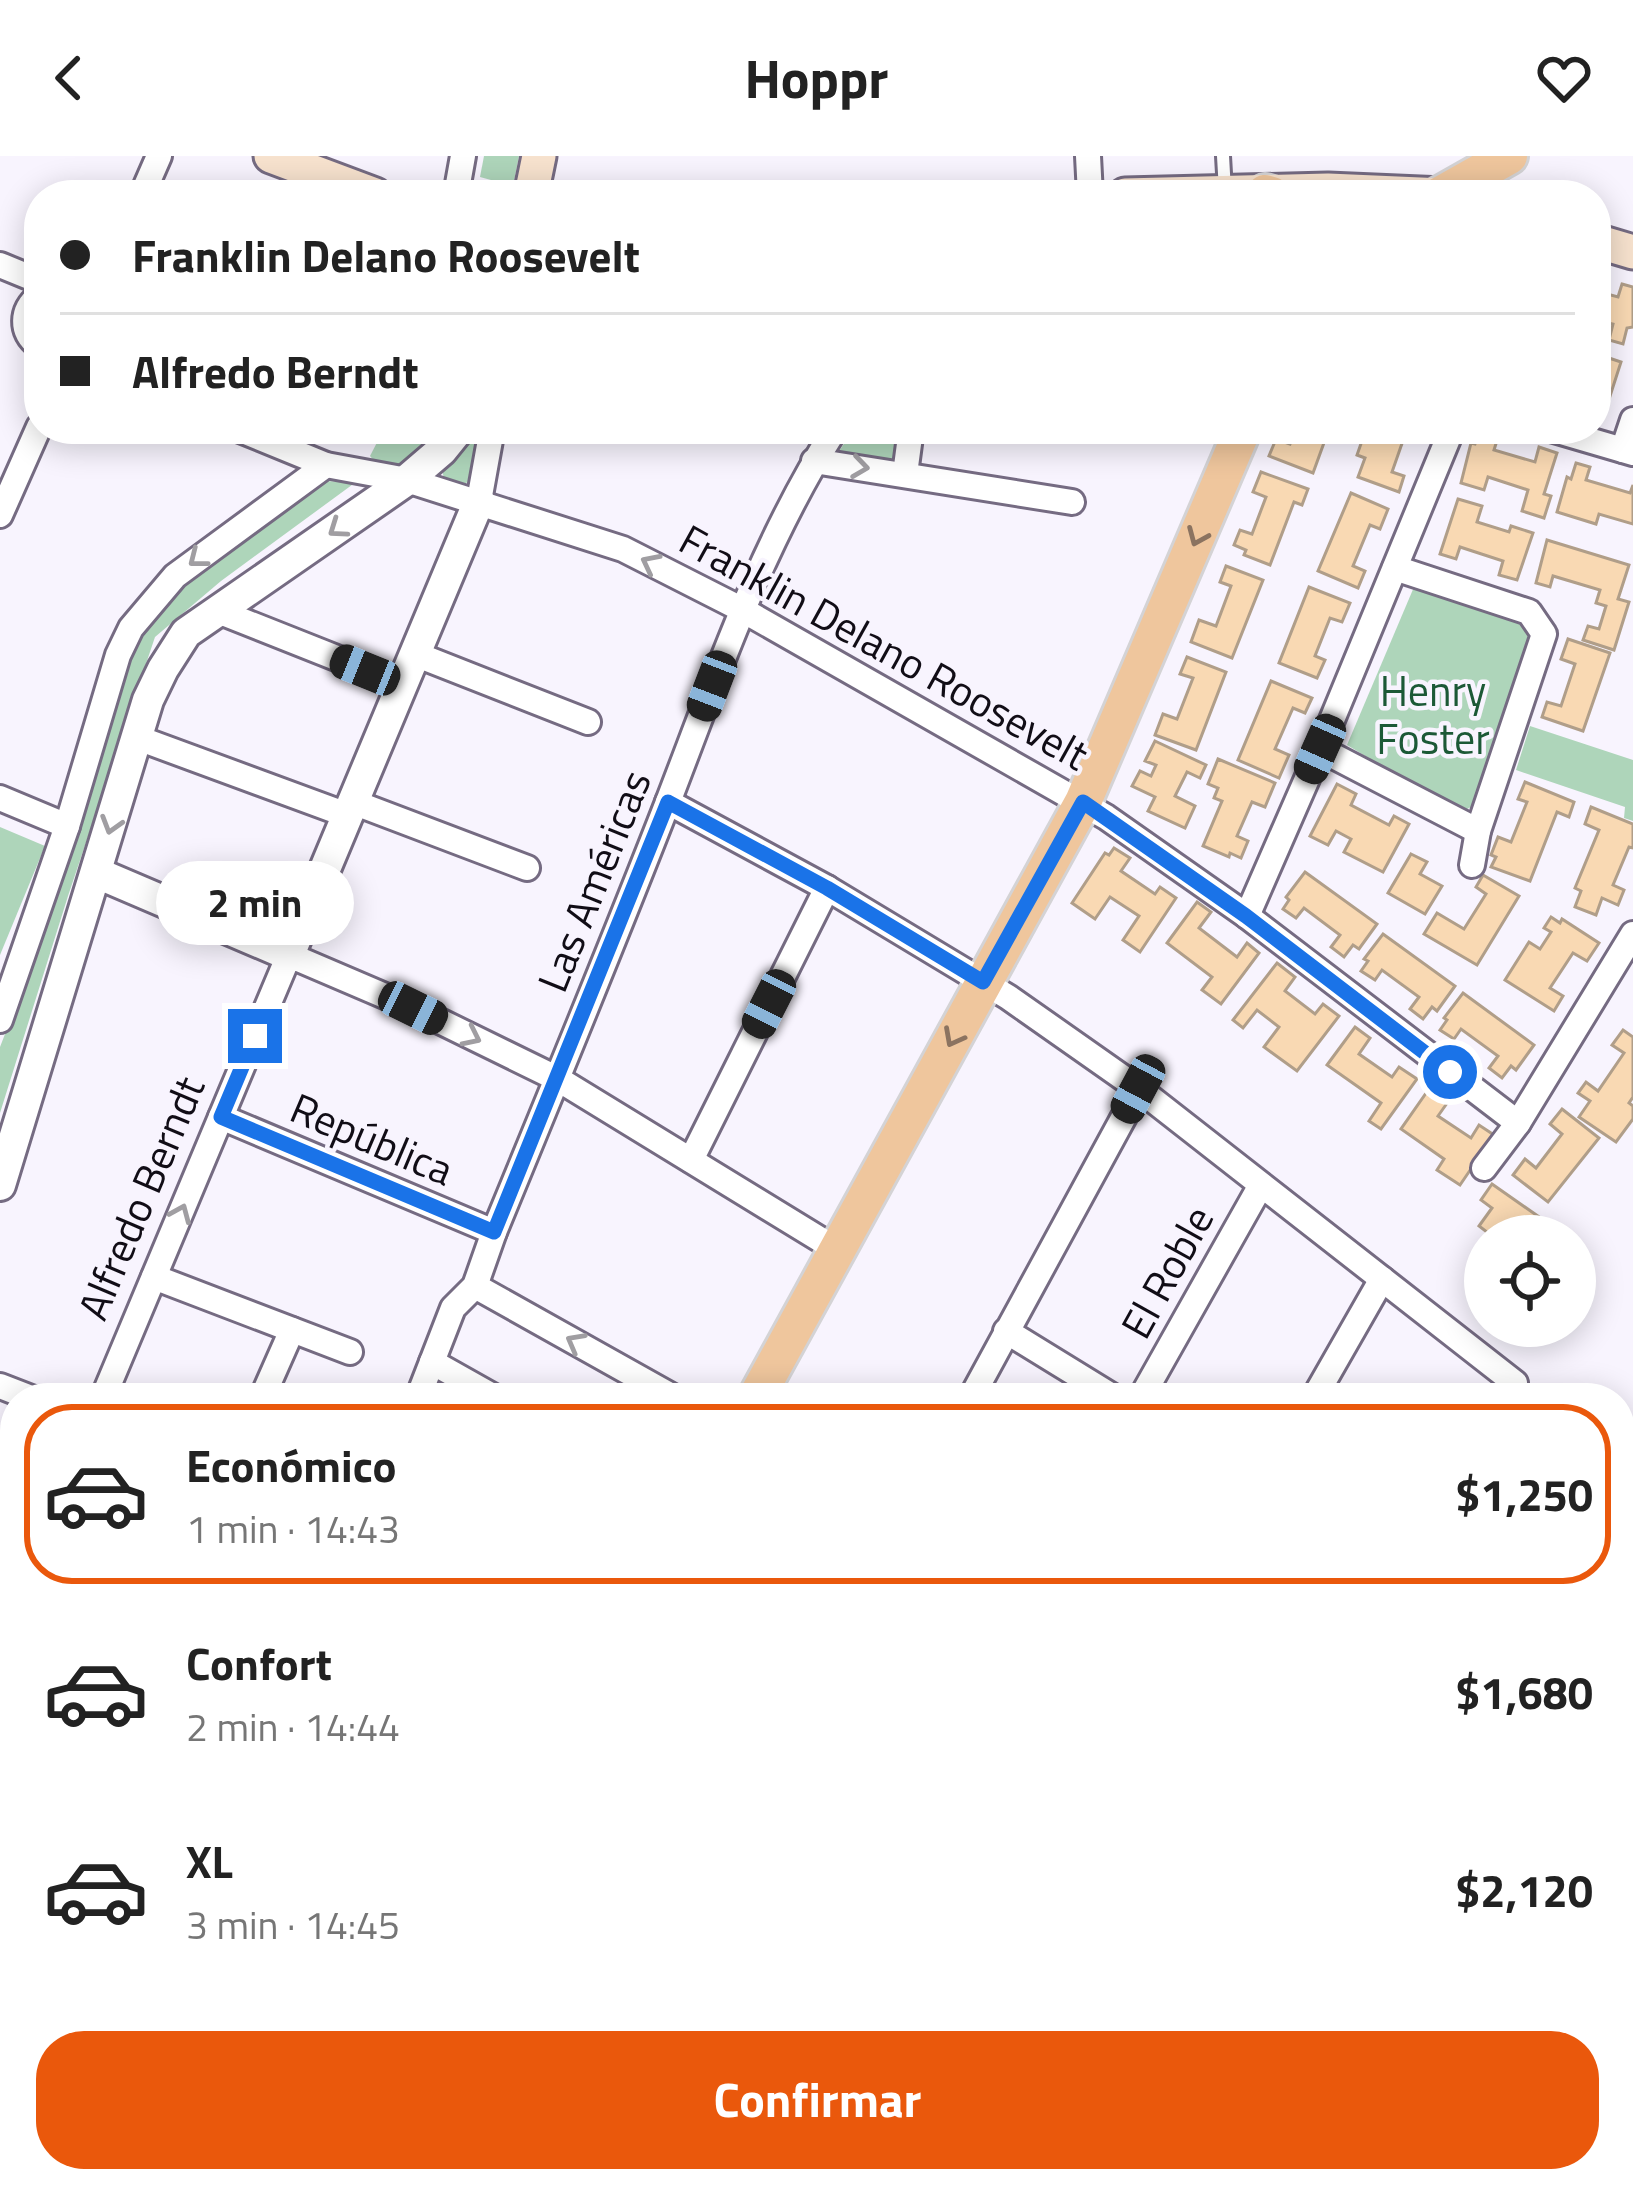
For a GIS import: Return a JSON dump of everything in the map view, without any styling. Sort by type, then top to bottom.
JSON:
[{"type":"main road","points":[[271,156],[334,180]]},
{"type":"main road","points":[[1468,180],[1509,156]]},
{"type":"main road","points":[[764,1383],[1083,802],[1237,444]]},
{"type":"street","points":[[1628,452],[1633,421]]},
{"type":"street","points":[[0,515],[31,444]]},
{"type":"street","name":"Franklin Delano Roosevelt","points":[[275,444],[326,465],[407,480],[623,549],[741,609],[1083,802],[1246,916],[1518,1124]]},
{"type":"street","points":[[0,1185],[148,700],[163,669],[187,633],[407,480],[447,444]]},
{"type":"street","name":"Alfredo Berndt","points":[[109,1383],[479,501],[489,444]]},
{"type":"street","name":"Las Américas","points":[[424,1383],[453,1308],[475,1286],[741,609],[825,444]]},
{"type":"street","points":[[905,474],[908,444]]},
{"type":"street","points":[[1246,916],[1445,444]]},
{"type":"street","points":[[814,460],[1072,502]]},
{"type":"street","points":[[0,1020],[5,993],[67,826],[118,656],[131,628],[175,576],[326,465]]},
{"type":"street","points":[[1395,568],[1529,612],[1544,634],[1478,831],[1472,866]]},
{"type":"street","points":[[218,611],[402,684]]},
{"type":"street","points":[[415,654],[588,722]]},
{"type":"street","points":[[138,738],[527,868]]},
{"type":"street","points":[[1320,749],[1478,831]]},
{"type":"street","points":[[0,798],[67,826]]},
{"type":"street","points":[[668,802],[827,888],[983,982],[1138,1089],[1382,1279],[1503,1383]]},
{"type":"street","points":[[97,873],[413,1008],[558,1079],[838,1251]]},
{"type":"street","points":[[691,1160],[827,888]]},
{"type":"street","points":[[1484,1168],[1518,1124],[1633,934]]},
{"type":"street","points":[[979,1383],[1138,1089]]},
{"type":"street","name":"República","points":[[221,1117],[494,1232]]},
{"type":"street","name":"El Roble","points":[[1149,1383],[1261,1185]]},
{"type":"street","points":[[154,1277],[350,1352]]},
{"type":"street","points":[[1323,1383],[1382,1279]]},
{"type":"street","points":[[475,1286],[648,1383]]},
{"type":"street","points":[[269,1383],[292,1330]]},
{"type":"street","points":[[1006,1331],[1091,1383]]},
{"type":"street","points":[[432,1362],[469,1383]]},
{"type":"lane","points":[[1223,156],[1241,180]]},
{"type":"green space","points":[[484,156],[519,156],[514,180],[480,177]]},
{"type":"green space","points":[[376,444],[431,444],[403,469],[376,463],[370,456]]},
{"type":"green space","points":[[457,444],[479,444],[478,473],[465,484],[444,479],[440,460]]},
{"type":"green space","points":[[844,444],[896,444],[891,466],[835,457]]},
{"type":"green space","points":[[322,481],[356,482],[221,581],[155,637],[0,1113],[0,1047],[128,659],[149,620],[188,577]]},
{"type":"green space","name":"Henry Foster","points":[[1414,587],[1521,622],[1528,630],[1529,643],[1473,806],[1463,811],[1347,745]]},
{"type":"green space","points":[[1530,726],[1633,760],[1633,821],[1624,818],[1625,807],[1516,770]]},
{"type":"green space","points":[[0,827],[45,846],[0,955]]},
{"type":"building","points":[[1622,284],[1633,287],[1633,327],[1627,328],[1623,344],[1611,341],[1611,295],[1618,297]]},
{"type":"building","points":[[1611,359],[1621,362],[1611,393]]},
{"type":"building","points":[[1274,444],[1324,444],[1313,473],[1269,456]]},
{"type":"building","points":[[1361,444],[1402,444],[1392,472],[1404,476],[1399,492],[1358,477],[1365,458],[1357,455]]},
{"type":"building","points":[[1471,444],[1496,444],[1494,450],[1535,462],[1539,447],[1557,453],[1544,494],[1551,496],[1544,518],[1522,511],[1528,490],[1488,477],[1484,490],[1461,483]]},
{"type":"building","points":[[1576,463],[1590,467],[1586,480],[1630,493],[1633,485],[1633,524],[1599,514],[1596,524],[1557,512]]},
{"type":"building","points":[[1261,472],[1308,489],[1302,505],[1294,502],[1270,565],[1244,555],[1246,550],[1234,545],[1240,530],[1252,534],[1266,497],[1253,492]]},
{"type":"building","points":[[1351,493],[1388,509],[1380,529],[1370,525],[1353,566],[1365,571],[1358,588],[1318,571]]},
{"type":"building","points":[[1458,499],[1482,506],[1477,522],[1509,532],[1511,526],[1533,533],[1517,580],[1499,575],[1503,561],[1460,547],[1456,559],[1440,554]]},
{"type":"building","points":[[1547,540],[1629,565],[1618,599],[1629,602],[1614,650],[1583,640],[1588,626],[1599,629],[1606,606],[1596,603],[1600,590],[1553,576],[1550,587],[1536,583]]},
{"type":"building","points":[[1226,566],[1263,580],[1232,658],[1191,642],[1199,620],[1216,626],[1231,586],[1220,582]]},
{"type":"building","points":[[1309,587],[1350,603],[1342,622],[1330,618],[1315,656],[1325,660],[1317,678],[1279,663]]},
{"type":"building","points":[[1568,639],[1610,653],[1583,731],[1542,717],[1547,702],[1561,706],[1575,664],[1561,659]]},
{"type":"building","points":[[1187,657],[1226,672],[1196,750],[1155,735],[1163,714],[1177,719],[1193,678],[1180,674]]},
{"type":"building","points":[[1271,681],[1312,698],[1305,713],[1293,708],[1275,749],[1289,755],[1279,778],[1238,760]]},
{"type":"building","points":[[1155,741],[1206,765],[1200,778],[1187,772],[1175,796],[1195,806],[1185,828],[1148,811],[1155,797],[1132,786],[1140,771],[1151,776],[1156,765],[1145,761]]},
{"type":"building","points":[[1218,759],[1275,783],[1265,807],[1252,802],[1237,836],[1248,841],[1241,858],[1203,846],[1222,801],[1214,798],[1218,788],[1208,784]]},
{"type":"building","points":[[1525,782],[1574,802],[1569,817],[1557,812],[1530,881],[1491,867],[1498,837],[1511,842],[1527,802],[1518,799]]},
{"type":"building","points":[[1337,784],[1356,794],[1351,805],[1389,825],[1394,816],[1409,824],[1383,872],[1344,852],[1351,839],[1336,831],[1328,845],[1310,836]]},
{"type":"building","points":[[1591,807],[1633,824],[1633,848],[1629,847],[1613,885],[1624,890],[1618,905],[1602,898],[1596,915],[1575,907],[1581,891],[1575,888],[1599,830],[1585,824]]},
{"type":"building","points":[[1114,848],[1130,858],[1121,871],[1155,894],[1160,887],[1176,898],[1140,952],[1123,940],[1139,916],[1110,897],[1095,919],[1072,903],[1105,853],[1109,855]]},
{"type":"building","points":[[1411,854],[1427,862],[1420,874],[1442,886],[1425,914],[1388,893]]},
{"type":"building","points":[[1305,872],[1377,924],[1359,949],[1353,945],[1344,957],[1331,947],[1340,935],[1304,908],[1296,918],[1283,909]]},
{"type":"building","points":[[1483,875],[1519,896],[1477,965],[1424,934],[1437,913],[1464,929],[1486,894],[1476,887]]},
{"type":"building","points":[[1197,902],[1211,912],[1199,928],[1237,957],[1247,943],[1259,953],[1221,1004],[1202,990],[1212,977],[1167,943]]},
{"type":"building","points":[[1551,917],[1599,943],[1587,961],[1573,953],[1550,988],[1563,996],[1554,1011],[1505,980],[1529,942],[1540,949],[1551,932],[1544,928]]},
{"type":"building","points":[[1383,934],[1455,986],[1437,1011],[1432,1007],[1423,1019],[1410,1009],[1419,997],[1382,970],[1375,980],[1361,971]]},
{"type":"building","points":[[1277,963],[1295,977],[1285,991],[1315,1014],[1323,1004],[1339,1016],[1297,1071],[1264,1047],[1279,1027],[1257,1010],[1243,1028],[1233,1020]]},
{"type":"building","points":[[1463,993],[1534,1045],[1516,1070],[1511,1066],[1502,1078],[1489,1068],[1498,1056],[1461,1029],[1454,1039],[1440,1030]]},
{"type":"building","points":[[1355,1027],[1370,1038],[1359,1054],[1392,1077],[1399,1067],[1417,1079],[1381,1129],[1369,1121],[1381,1103],[1327,1065]]},
{"type":"building","points":[[1623,1030],[1633,1037],[1633,1097],[1629,1103],[1633,1119],[1616,1142],[1579,1117],[1590,1101],[1578,1093],[1586,1082],[1598,1091],[1624,1053],[1612,1045]]},
{"type":"building","points":[[1431,1086],[1450,1099],[1438,1116],[1471,1138],[1479,1125],[1494,1135],[1460,1185],[1437,1170],[1444,1159],[1401,1129]]},
{"type":"building","points":[[1562,1109],[1599,1138],[1548,1202],[1513,1175],[1525,1159],[1536,1168],[1562,1134],[1550,1124]]},
{"type":"building","points":[[1492,1184],[1536,1215],[1487,1215],[1492,1208],[1481,1200]]},
{"type":"route","points":[[255,1036],[221,1117],[494,1232],[668,802],[827,888],[983,982],[1083,802],[1246,916],[1450,1072]]}]
